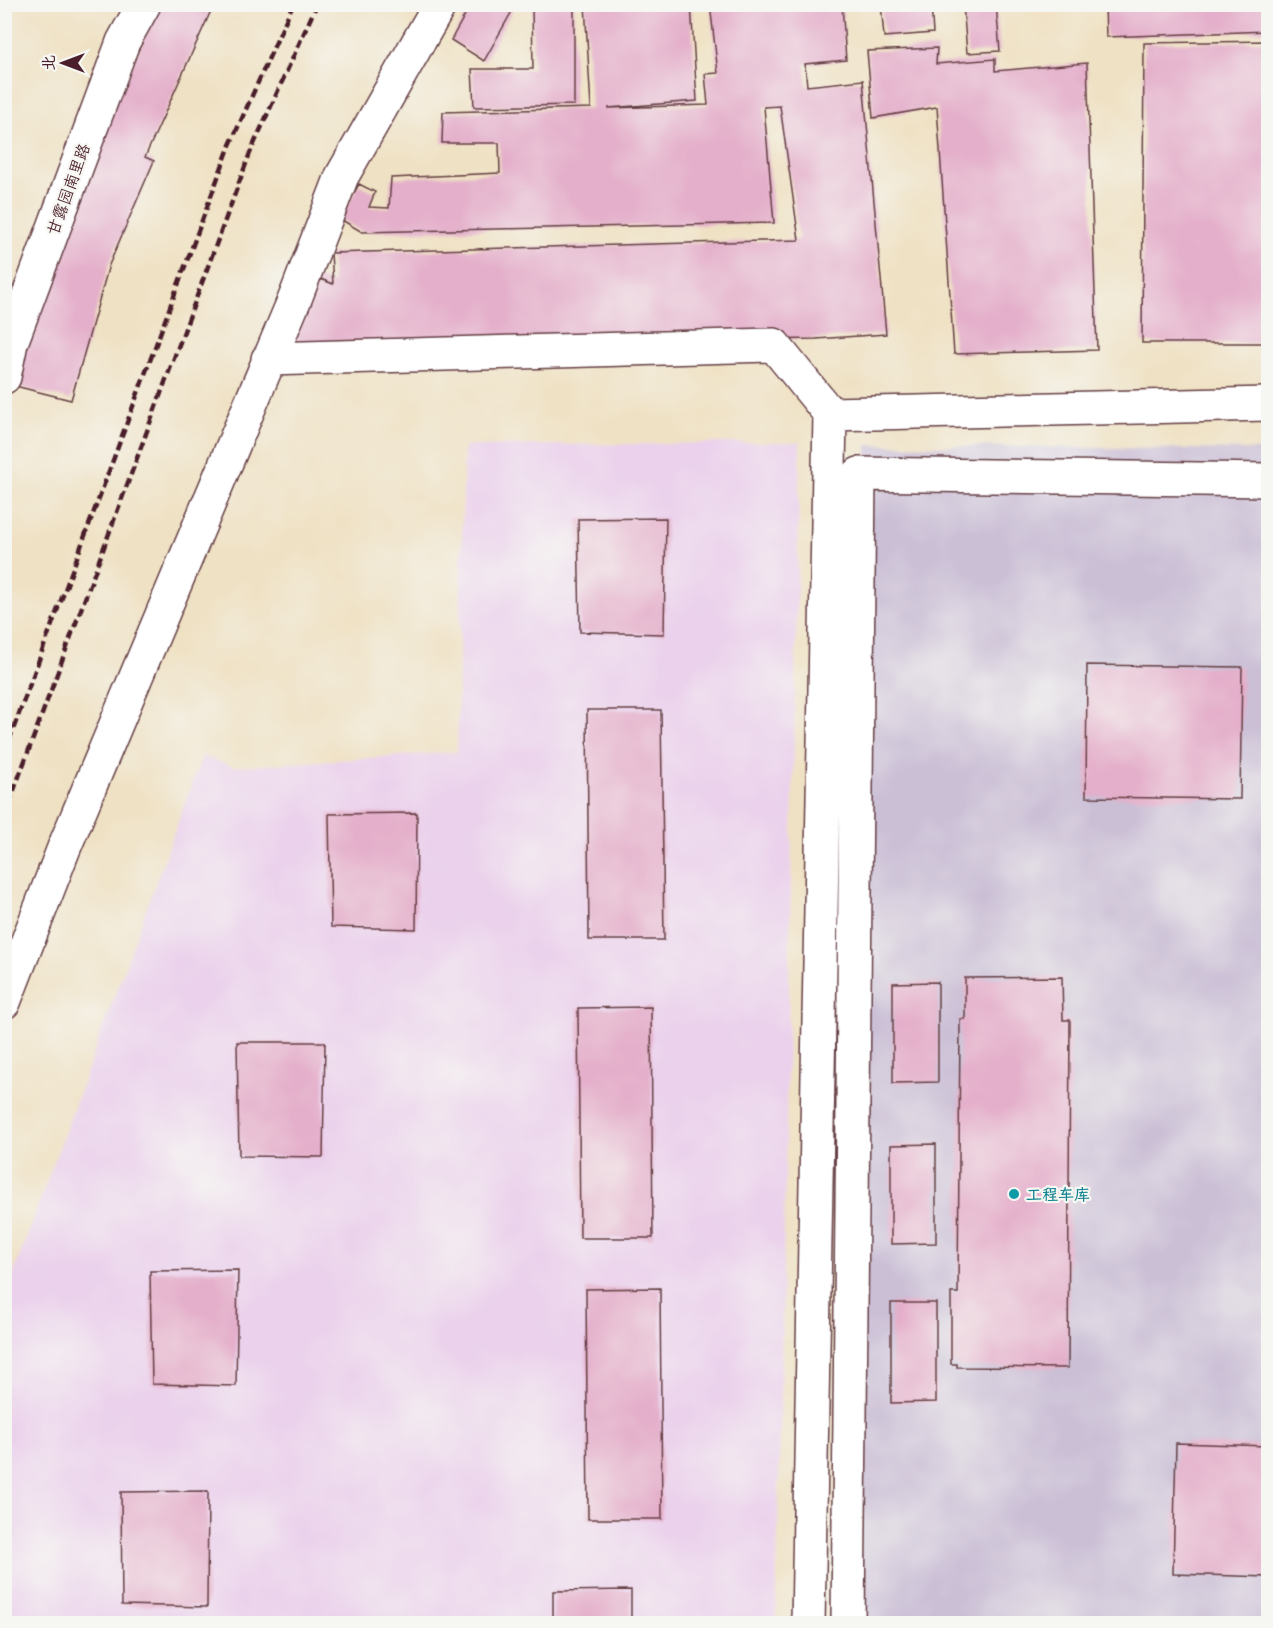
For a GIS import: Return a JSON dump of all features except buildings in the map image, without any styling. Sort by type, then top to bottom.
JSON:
[{"type":"street","name":"甘露园南里路","points":[[4,377],[11,343],[114,64],[144,4]]},
{"type":"street","points":[[4,1002],[64,848],[296,296],[342,176],[440,4]]},
{"type":"street","points":[[268,359],[774,345],[830,414],[808,1623]]},
{"type":"street","points":[[830,414],[1269,404]]},
{"type":"street","points":[[848,1623],[859,474],[1269,480]]},
{"type":"shaded area","points":[[800,442],[776,1623],[5,1623],[4,1299],[202,756],[234,767],[457,752],[464,446]]},
{"type":"shaded area","points":[[867,445],[1268,450],[1268,1623],[852,1624]]},
{"type":"railway","points":[[4,754],[230,145],[293,4]]},
{"type":"railway","points":[[4,817],[250,153],[317,4]]},
{"type":"place","name":"工程车库","points":[[1014,1194]]}]
